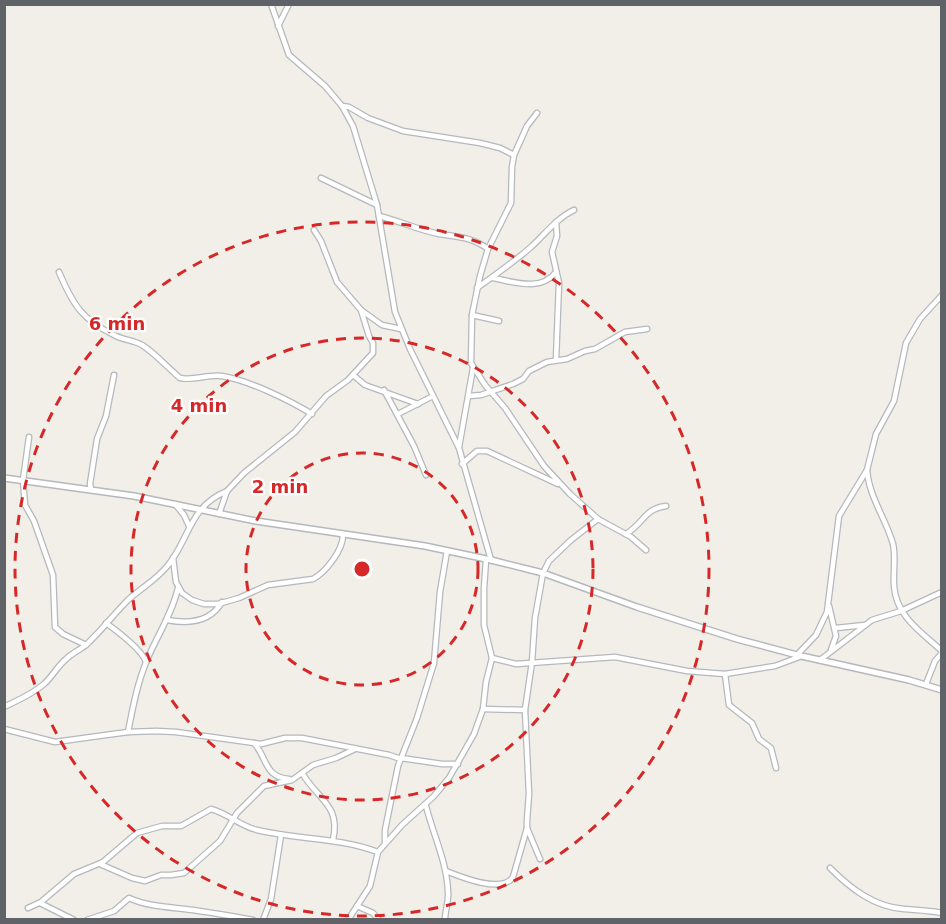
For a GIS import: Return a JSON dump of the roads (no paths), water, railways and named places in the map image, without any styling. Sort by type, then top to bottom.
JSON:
[{"type":"street","points":[[271,4],[289,55],[325,86],[342,106],[353,126],[377,205],[393,301],[401,329],[459,448],[489,560],[484,588],[484,625],[492,658],[483,709],[474,734],[449,778],[426,806],[385,842],[378,852],[370,886],[348,920]]},
{"type":"street","points":[[278,26],[289,4]]},
{"type":"street","points":[[342,106],[403,131],[480,143],[500,148],[514,155]]},
{"type":"street","points":[[537,113],[527,126],[514,155],[511,203],[488,249],[477,288],[472,315],[470,357],[473,368],[505,408],[540,462],[598,519],[626,534],[646,550]]},
{"type":"street","points":[[321,178],[377,205]]},
{"type":"street","points":[[477,288],[493,278],[542,237],[556,222],[574,210]]},
{"type":"street","points":[[379,216],[439,234],[473,239],[488,249]]},
{"type":"street","points":[[556,222],[557,236],[552,252],[559,284],[556,360]]},
{"type":"street","points":[[314,230],[321,241],[338,284],[367,316],[382,325],[401,329]]},
{"type":"street","points":[[59,272],[71,301],[83,314],[117,337],[146,347],[180,378],[188,380],[212,376],[234,379],[257,387],[312,414]]},
{"type":"street","points":[[493,278],[535,285],[548,280],[556,272]]},
{"type":"street","points":[[492,658],[510,663],[615,657],[687,671],[724,674],[775,666],[799,656],[823,622],[828,605],[839,516],[867,470],[876,434],[895,397],[906,343],[920,319],[942,295]]},
{"type":"street","points":[[4,707],[39,688],[65,660],[86,645],[140,588],[159,574],[173,558],[199,510],[226,491],[253,464],[285,440],[312,414],[326,396],[353,375],[374,351],[361,310]]},
{"type":"street","points":[[472,315],[499,321]]},
{"type":"street","points":[[469,396],[491,392],[520,381],[529,371],[556,360],[567,359],[595,349],[628,331],[647,329]]},
{"type":"street","points":[[459,448],[473,368]]},
{"type":"street","points":[[91,489],[95,447],[106,416],[114,375]]},
{"type":"street","points":[[353,375],[365,385],[418,404]]},
{"type":"street","points":[[384,390],[414,446],[426,475]]},
{"type":"street","points":[[398,414],[433,396]]},
{"type":"street","points":[[29,437],[23,480],[25,505],[34,521],[53,575],[56,627],[63,634],[86,645]]},
{"type":"street","points":[[462,464],[477,451],[487,451],[563,486]]},
{"type":"street","points":[[867,470],[869,487],[893,545],[895,595],[901,611],[942,652],[935,661],[926,684]]},
{"type":"street","points":[[4,478],[91,489],[219,514],[425,546],[489,560],[543,573],[691,625],[799,656],[926,684],[942,690]]},
{"type":"street","points":[[219,514],[226,491]]},
{"type":"street","points":[[175,504],[189,526]]},
{"type":"street","points":[[626,534],[637,527],[652,508],[666,506]]},
{"type":"street","points":[[446,871],[490,884],[505,884],[513,877],[527,828],[529,794],[525,710],[535,618],[543,573],[554,554],[598,519]]},
{"type":"street","points":[[173,558],[178,587],[185,596],[208,604],[245,596],[268,585],[313,579],[319,576],[336,554],[344,535]]},
{"type":"street","points":[[385,842],[385,831],[401,759],[417,718],[434,663],[440,592],[447,551]]},
{"type":"street","points":[[128,732],[138,683],[167,620],[178,587]]},
{"type":"street","points":[[820,660],[865,625],[942,592]]},
{"type":"street","points":[[167,620],[187,623],[202,620],[218,609],[222,602]]},
{"type":"street","points":[[828,605],[837,636],[831,650]]},
{"type":"street","points":[[106,624],[129,641],[146,662]]},
{"type":"street","points":[[836,628],[865,625]]},
{"type":"street","points":[[724,674],[730,706],[752,723],[759,740],[771,748],[776,768]]},
{"type":"street","points":[[483,709],[525,710]]},
{"type":"street","points":[[4,729],[55,742],[128,732],[176,732],[261,744],[285,738],[302,738],[401,759],[458,764]]},
{"type":"street","points":[[254,743],[271,774],[277,777],[295,778]]},
{"type":"street","points":[[100,864],[145,881],[161,875],[184,873],[220,841],[242,808],[264,786],[295,778],[313,765],[355,749]]},
{"type":"street","points":[[302,773],[332,812],[336,824],[333,840]]},
{"type":"street","points":[[426,806],[446,871],[448,893],[445,920]]},
{"type":"street","points":[[28,908],[40,903],[74,874],[100,864],[137,833],[162,826],[181,826],[208,809],[218,811],[233,821],[254,830],[354,843],[378,852]]},
{"type":"street","points":[[527,828],[540,859]]},
{"type":"street","points":[[262,920],[271,899],[281,834]]},
{"type":"street","points":[[830,868],[848,885],[868,898],[891,907],[942,913]]},
{"type":"street","points":[[87,920],[114,910],[129,898],[161,908],[193,910],[253,920]]},
{"type":"street","points":[[40,903],[74,920]]},
{"type":"street","points":[[357,906],[374,913],[379,920]]}]
